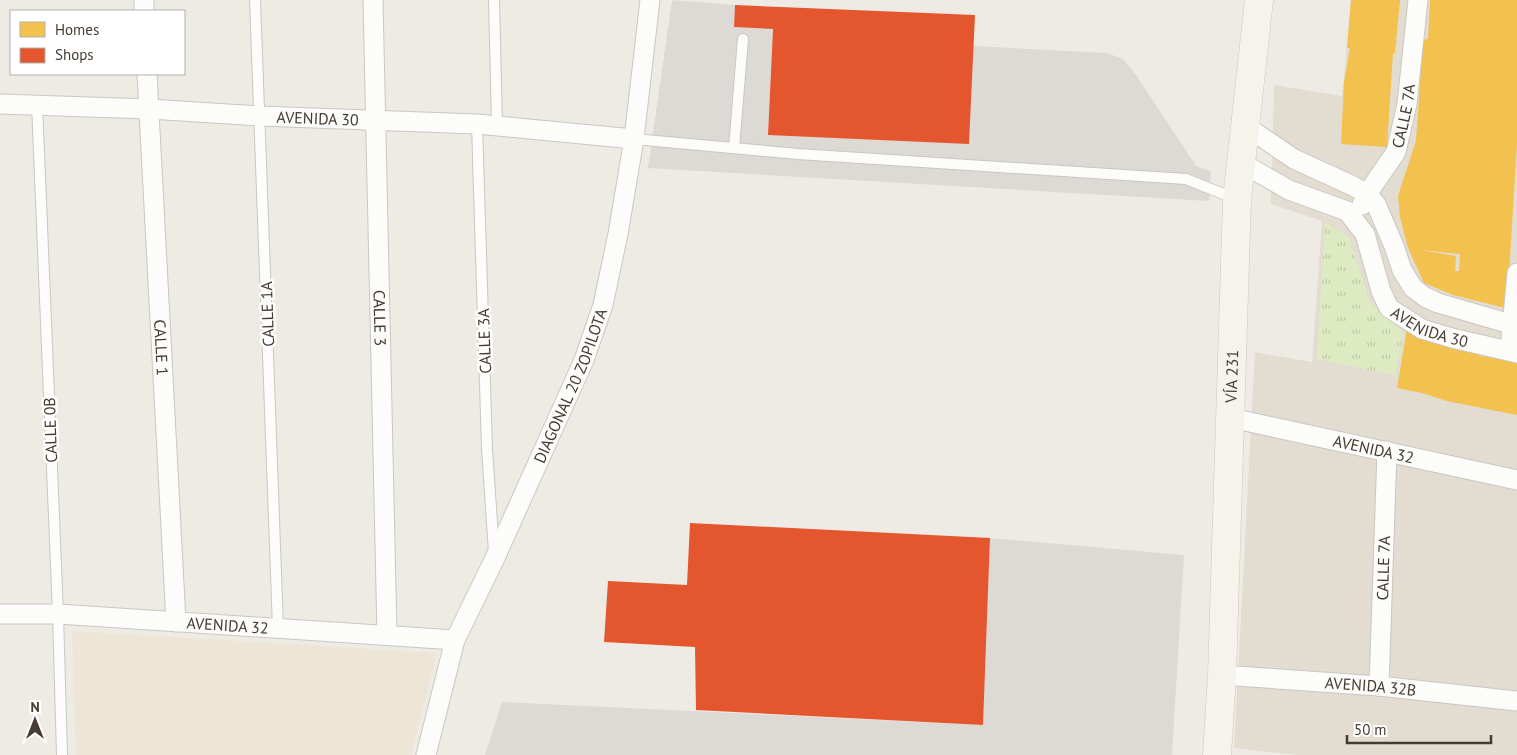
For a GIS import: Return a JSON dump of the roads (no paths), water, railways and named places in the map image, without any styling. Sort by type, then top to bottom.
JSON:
[{"type":"main road","name":"VÍA 231","points":[[1217,755],[1222,675],[1237,199],[1259,0]]},
{"type":"street","name":"CALLE 3","points":[[373,0],[387,636]]},
{"type":"street","name":"DIAGONAL 20 ZOPILOTA","points":[[426,755],[455,640],[495,558],[584,360],[603,305],[618,234],[634,139],[650,0]]},
{"type":"street","name":"CALLE 7A","points":[[1355,221],[1367,194],[1396,152],[1407,104],[1418,0]]},
{"type":"street","name":"CALLE 1","points":[[147,75],[176,622]]},
{"type":"street","name":"AVENIDA 30","points":[[0,104],[37,104],[259,116],[497,125],[634,139]]},
{"type":"street","name":"AVENIDA 30","points":[[1244,125],[1294,159],[1367,194],[1376,204],[1402,270],[1413,288],[1425,297],[1438,303],[1514,326]]},
{"type":"street","name":"AVENIDA 30","points":[[1240,162],[1289,190],[1347,211],[1365,234],[1381,291],[1389,308],[1422,329],[1514,352]]},
{"type":"street","points":[[1514,352],[1517,273]]},
{"type":"street","name":"AVENIDA 32","points":[[1231,418],[1517,480]]},
{"type":"street","name":"CALLE 7A","points":[[1379,686],[1387,451]]},
{"type":"street","name":"AVENIDA 32","points":[[0,614],[58,614],[455,640]]},
{"type":"street","name":"AVENIDA 32B","points":[[1222,675],[1379,686],[1517,701]]},
{"type":"lane","name":"CALLE 1A","points":[[255,0],[278,628]]},
{"type":"lane","points":[[494,0],[497,125]]},
{"type":"lane","points":[[734,148],[743,40]]},
{"type":"lane","name":"CALLE 0B","points":[[37,104],[62,755]]},
{"type":"lane","name":"CALLE 3A","points":[[477,124],[486,449],[495,558]]},
{"type":"lane","points":[[634,139],[798,154],[1186,179],[1237,199]]}]
